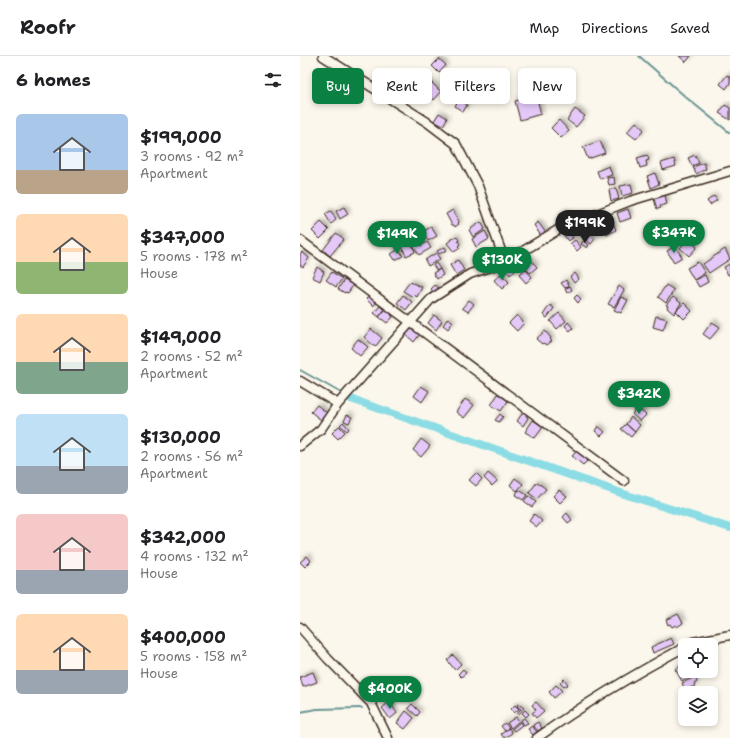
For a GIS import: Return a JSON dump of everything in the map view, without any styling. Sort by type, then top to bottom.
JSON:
[{"type":"street","points":[[323,56],[427,122],[456,144],[478,186],[505,262]]},
{"type":"street","points":[[300,446],[321,429],[342,398],[431,299],[470,274],[505,262],[561,228],[630,201],[730,172]]},
{"type":"street","points":[[300,240],[624,481]]},
{"type":"street","points":[[300,382],[342,398]]},
{"type":"street","points":[[300,627],[328,659],[371,702],[388,738]]},
{"type":"street","points":[[714,638],[730,635]]},
{"type":"street","points":[[537,738],[561,721],[639,672],[678,651]]},
{"type":"building","points":[[679,56],[691,56],[686,62]]},
{"type":"building","points":[[439,59],[446,65],[443,68],[440,68],[439,73],[432,66]]},
{"type":"building","points":[[727,75],[730,77],[730,83],[726,89],[720,84]]},
{"type":"building","points":[[432,83],[440,91],[434,100],[432,98]]},
{"type":"building","points":[[518,100],[518,104],[538,104],[541,114],[520,120],[515,101]]},
{"type":"building","points":[[456,104],[467,105],[463,112],[455,106]]},
{"type":"building","points":[[725,105],[730,108],[730,120],[719,113]]},
{"type":"building","points":[[575,109],[585,116],[576,127],[567,120]]},
{"type":"building","points":[[439,113],[447,118],[443,126],[434,121]]},
{"type":"building","points":[[559,120],[569,131],[561,138],[551,128]]},
{"type":"building","points":[[636,122],[644,130],[636,139],[627,132]]},
{"type":"building","points":[[600,141],[605,153],[588,159],[583,147]]},
{"type":"building","points":[[647,155],[649,160],[646,161],[647,166],[640,168],[637,158]]},
{"type":"building","points":[[695,155],[699,163],[692,166],[688,158]]},
{"type":"building","points":[[674,159],[676,166],[663,170],[661,163]]},
{"type":"building","points":[[704,163],[706,169],[696,174],[693,167]]},
{"type":"building","points":[[609,166],[612,175],[600,179],[597,171]]},
{"type":"building","points":[[655,173],[659,184],[651,188],[647,176]]},
{"type":"building","points":[[614,177],[615,184],[609,185],[607,178]]},
{"type":"building","points":[[631,184],[633,193],[622,196],[620,186]]},
{"type":"building","points":[[616,188],[619,199],[611,201],[609,190]]},
{"type":"building","points":[[665,195],[667,204],[660,206],[661,208],[657,209],[654,199]]},
{"type":"building","points":[[714,196],[717,200],[710,205],[707,201]]},
{"type":"building","points":[[344,207],[348,214],[340,219],[336,211]]},
{"type":"building","points":[[628,209],[631,218],[620,222],[617,213]]},
{"type":"building","points":[[453,210],[459,222],[459,224],[455,227],[452,225],[446,214]]},
{"type":"building","points":[[331,211],[336,220],[331,224],[325,214]]},
{"type":"building","points":[[566,212],[569,219],[561,222],[559,215]]},
{"type":"building","points":[[611,218],[616,230],[607,235],[601,222]]},
{"type":"building","points":[[321,222],[329,230],[320,239],[312,231]]},
{"type":"building","points":[[481,222],[485,229],[473,237],[469,230]]},
{"type":"building","points":[[538,222],[546,233],[541,236],[534,225]]},
{"type":"building","points":[[431,227],[437,236],[428,241],[422,232]]},
{"type":"building","points":[[485,231],[489,239],[476,247],[472,239]]},
{"type":"building","points":[[568,231],[573,238],[568,241],[563,234]]},
{"type":"building","points":[[336,233],[344,239],[330,256],[323,250]]},
{"type":"building","points":[[589,235],[595,239],[591,244],[586,240]]},
{"type":"building","points":[[456,236],[459,240],[458,241],[460,244],[458,246],[460,248],[454,252],[447,243]]},
{"type":"building","points":[[410,239],[415,252],[406,256],[401,244]]},
{"type":"building","points":[[688,239],[697,247],[689,256],[680,248]]},
{"type":"building","points":[[575,240],[581,247],[577,251],[570,244]]},
{"type":"building","points":[[583,241],[589,245],[587,248],[581,244]]},
{"type":"building","points":[[418,242],[421,246],[427,242],[431,248],[419,255],[413,245]]},
{"type":"building","points":[[675,246],[682,257],[674,262],[667,251]]},
{"type":"building","points":[[445,247],[447,250],[439,254],[437,251]]},
{"type":"building","points":[[399,249],[403,256],[395,260],[391,254]]},
{"type":"building","points":[[725,249],[730,259],[709,273],[703,264]]},
{"type":"building","points":[[302,252],[309,258],[303,267],[300,265],[300,254]]},
{"type":"building","points":[[436,253],[440,259],[428,266],[425,260]]},
{"type":"building","points":[[529,258],[537,267],[530,273],[522,264]]},
{"type":"building","points":[[458,260],[464,270],[456,275],[450,265]]},
{"type":"building","points":[[698,262],[705,273],[694,280],[687,268]]},
{"type":"building","points":[[436,263],[440,269],[437,271],[433,265]]},
{"type":"building","points":[[730,264],[730,274],[728,275],[724,267]]},
{"type":"building","points":[[511,266],[515,271],[510,275],[506,270]]},
{"type":"building","points":[[317,267],[324,272],[320,281],[312,277]]},
{"type":"building","points":[[440,269],[443,275],[437,279],[433,273]]},
{"type":"building","points":[[525,269],[532,277],[526,283],[519,275]]},
{"type":"building","points":[[332,272],[342,279],[336,287],[326,280]]},
{"type":"building","points":[[575,273],[579,279],[574,283],[570,277]]},
{"type":"building","points":[[501,274],[509,282],[502,289],[494,280]]},
{"type":"building","points":[[705,275],[708,282],[699,287],[695,280]]},
{"type":"building","points":[[344,280],[353,285],[348,293],[338,289]]},
{"type":"building","points":[[566,280],[569,286],[565,288],[561,283]]},
{"type":"building","points":[[410,282],[422,287],[417,297],[414,295],[413,297],[403,291]]},
{"type":"building","points":[[435,285],[439,288],[434,293],[431,289]]},
{"type":"building","points":[[666,285],[674,290],[666,303],[658,297]]},
{"type":"building","points":[[570,286],[572,290],[567,293],[565,289]]},
{"type":"building","points":[[619,286],[624,290],[614,307],[608,304]]},
{"type":"building","points":[[371,295],[378,302],[373,306],[366,299]]},
{"type":"building","points":[[403,295],[412,302],[406,310],[397,303]]},
{"type":"building","points":[[577,295],[581,299],[578,303],[574,298]]},
{"type":"building","points":[[621,297],[628,300],[621,313],[614,310]]},
{"type":"building","points":[[673,297],[681,303],[674,314],[667,308],[668,306],[666,305]]},
{"type":"building","points":[[469,300],[474,304],[468,312],[462,308]]},
{"type":"building","points":[[684,303],[692,311],[684,319],[676,311]]},
{"type":"building","points":[[550,305],[554,308],[547,318],[543,315]]},
{"type":"building","points":[[380,306],[384,310],[379,317],[374,313]]},
{"type":"building","points":[[386,309],[392,313],[391,315],[393,317],[387,323],[379,317]]},
{"type":"building","points":[[559,313],[566,321],[557,329],[550,321]]},
{"type":"building","points":[[434,315],[442,321],[436,330],[428,323]]},
{"type":"building","points":[[517,315],[524,323],[517,331],[509,323]]},
{"type":"building","points":[[656,316],[667,319],[663,330],[653,327]]},
{"type":"building","points":[[448,318],[453,322],[448,329],[443,325]]},
{"type":"building","points":[[568,322],[573,328],[570,331],[565,326]]},
{"type":"building","points":[[712,322],[720,327],[710,339],[703,334]]},
{"type":"building","points":[[411,327],[420,334],[414,342],[405,334]]},
{"type":"building","points":[[371,329],[382,338],[375,347],[364,337]]},
{"type":"building","points":[[545,331],[552,341],[547,345],[542,344],[536,339]]},
{"type":"building","points":[[358,339],[368,347],[360,356],[351,348]]},
{"type":"building","points":[[421,386],[429,391],[422,402],[414,396]]},
{"type":"building","points":[[498,394],[508,401],[501,411],[491,405]]},
{"type":"building","points":[[465,399],[474,405],[464,418],[456,412]]},
{"type":"building","points":[[317,405],[327,413],[321,420],[311,412]]},
{"type":"building","points":[[637,408],[646,415],[640,421],[632,414]]},
{"type":"building","points":[[524,411],[527,413],[526,416],[528,418],[523,426],[517,421]]},
{"type":"building","points":[[500,414],[503,417],[499,422],[495,420]]},
{"type":"building","points":[[347,415],[352,417],[349,423],[344,421]]},
{"type":"building","points":[[631,417],[640,425],[635,432],[626,424]]},
{"type":"building","points":[[533,420],[543,427],[535,438],[525,432]]},
{"type":"building","points":[[343,422],[349,429],[347,431],[340,425]]},
{"type":"building","points":[[626,424],[635,432],[631,437],[621,429]]},
{"type":"building","points":[[339,426],[345,432],[338,439],[332,433]]},
{"type":"building","points":[[598,426],[605,432],[601,436],[595,431]]},
{"type":"building","points":[[421,439],[430,446],[421,457],[413,450]]},
{"type":"building","points":[[578,450],[589,459],[583,465],[572,456]]},
{"type":"building","points":[[476,473],[482,479],[476,486],[469,480]]},
{"type":"building","points":[[488,473],[497,481],[492,486],[484,478]]},
{"type":"building","points":[[515,478],[523,484],[517,491],[510,485]]},
{"type":"building","points":[[537,482],[546,489],[537,499],[529,493]]},
{"type":"building","points":[[519,490],[527,495],[523,500],[515,495]]},
{"type":"building","points":[[559,490],[567,496],[560,503],[553,496]]},
{"type":"building","points":[[528,496],[536,502],[532,507],[524,501]]},
{"type":"building","points":[[567,513],[572,520],[568,523],[563,517]]},
{"type":"building","points":[[534,514],[542,521],[537,527],[529,521]]},
{"type":"building","points":[[307,556],[311,561],[305,567],[300,562]]},
{"type":"building","points":[[678,614],[683,623],[677,627],[676,625],[672,627],[670,624],[668,625],[666,620]]},
{"type":"building","points":[[671,638],[674,644],[653,653],[651,647]]},
{"type":"building","points":[[453,655],[461,664],[455,670],[447,660]]},
{"type":"building","points":[[463,669],[466,673],[461,677],[458,674]]},
{"type":"building","points":[[313,672],[317,682],[303,687],[300,677]]},
{"type":"building","points":[[680,678],[687,678],[682,681]]},
{"type":"building","points":[[693,678],[695,678],[697,682],[694,684],[695,686],[683,686],[682,683]]},
{"type":"building","points":[[564,679],[568,684],[564,687],[560,683]]},
{"type":"building","points":[[556,685],[562,691],[554,698],[549,692]]},
{"type":"building","points":[[389,702],[397,713],[390,719],[382,708]]},
{"type":"building","points":[[536,702],[544,711],[536,718],[532,713],[536,710],[532,705]]},
{"type":"building","points":[[412,704],[420,712],[417,716],[408,708]]},
{"type":"building","points":[[518,704],[524,708],[519,714],[517,713],[521,709],[517,706]]},
{"type":"building","points":[[515,705],[519,709],[514,713],[511,709]]},
{"type":"building","points":[[525,710],[529,714],[526,717],[522,713]]},
{"type":"building","points":[[406,711],[414,718],[405,729],[397,723]]},
{"type":"building","points":[[516,717],[519,721],[511,728],[507,723]]},
{"type":"building","points":[[524,718],[528,723],[524,725],[521,720]]},
{"type":"building","points":[[520,722],[522,725],[514,731],[512,729]]},
{"type":"building","points":[[538,722],[542,728],[538,731],[533,725]]},
{"type":"building","points":[[505,723],[509,728],[505,731],[501,726]]},
{"type":"building","points":[[532,726],[537,732],[533,735],[528,729]]},
{"type":"building","points":[[509,728],[512,733],[504,738],[501,734]]},
{"type":"waterway","points":[[639,56],[730,133]]},
{"type":"waterway","points":[[300,370],[343,394]]},
{"type":"waterway","points":[[351,399],[621,493],[730,528]]},
{"type":"waterway","points":[[300,712],[317,709],[362,708]]}]
